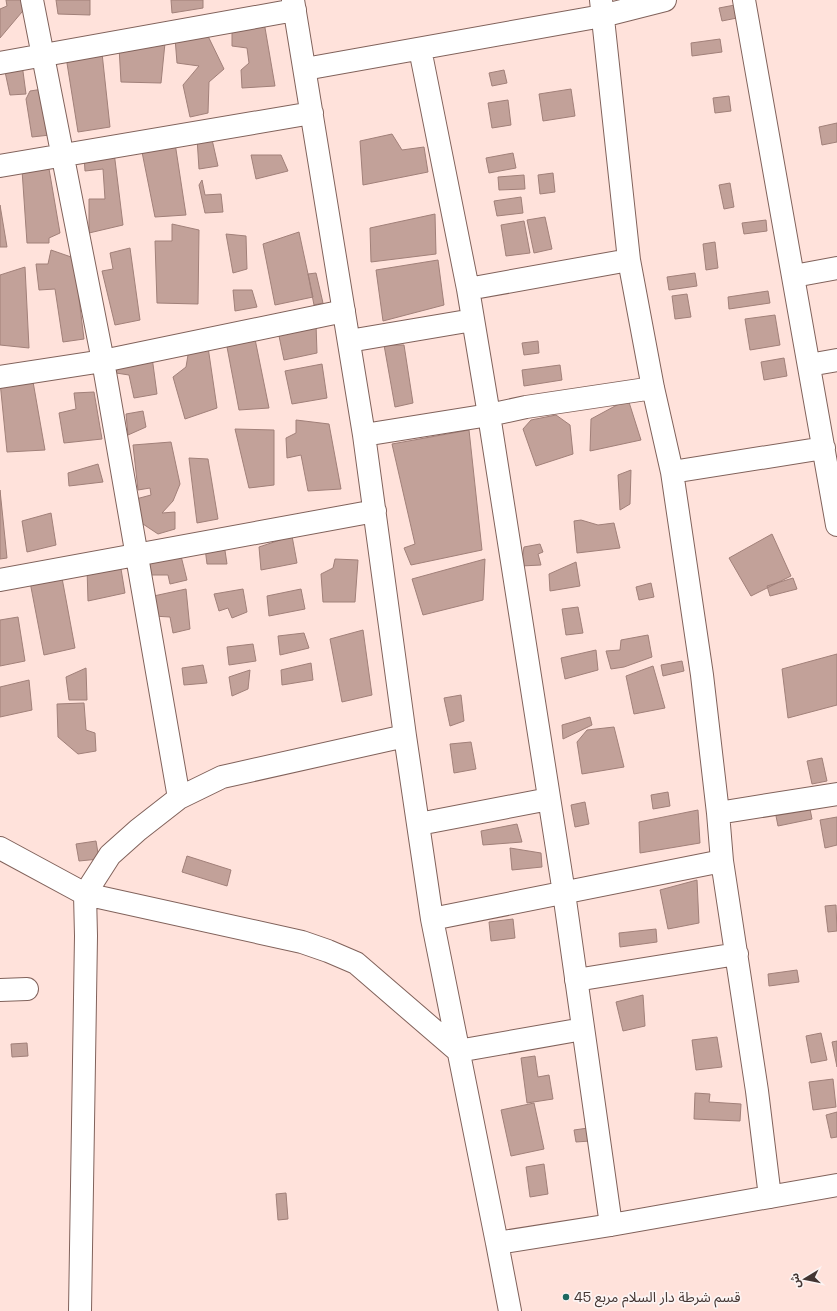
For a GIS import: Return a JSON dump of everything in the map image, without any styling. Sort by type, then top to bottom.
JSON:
[{"type":"street","points":[[32,0],[103,361],[179,798]]},
{"type":"street","points":[[305,69],[420,49],[601,8],[665,0]]},
{"type":"street","points":[[744,0],[837,526]]},
{"type":"street","points":[[0,63],[43,56],[294,5],[364,435],[405,736],[432,919],[510,1311]]},
{"type":"street","points":[[601,8],[629,260],[653,388],[672,472],[702,675],[722,861],[757,1091],[770,1197]]},
{"type":"street","points":[[420,49],[468,290],[489,415],[564,893],[612,1225]]},
{"type":"street","points":[[0,166],[312,113]]},
{"type":"street","points":[[468,290],[629,260]]},
{"type":"street","points":[[794,276],[837,268]]},
{"type":"street","points":[[0,377],[103,361],[344,311]]},
{"type":"street","points":[[349,341],[473,320]]},
{"type":"street","points":[[809,365],[837,360]]},
{"type":"street","points":[[364,435],[489,415],[526,407],[653,388]]},
{"type":"street","points":[[672,472],[824,448]]},
{"type":"street","points":[[0,580],[375,510]]},
{"type":"street","points":[[80,1311],[86,936],[85,894],[110,856],[138,830],[179,798],[222,777],[405,736]]},
{"type":"street","points":[[718,814],[837,794]]},
{"type":"street","points":[[419,824],[549,799]]},
{"type":"street","points":[[0,848],[85,894],[302,942],[356,963],[458,1051]]},
{"type":"street","points":[[432,919],[722,861]]},
{"type":"street","points":[[576,980],[736,954]]},
{"type":"street","points":[[0,990],[27,989]]},
{"type":"street","points":[[458,1051],[583,1029]]},
{"type":"street","points":[[497,1243],[612,1225],[837,1185]]},
{"type":"building","points":[[6,0],[26,0],[27,6],[0,38],[0,9],[7,6]]},
{"type":"building","points":[[56,0],[90,0],[90,15],[58,14]]},
{"type":"building","points":[[171,0],[203,0],[203,8],[172,13]]},
{"type":"building","points":[[740,4],[742,17],[722,21],[719,8]]},
{"type":"building","points":[[264,22],[275,86],[242,88],[241,70],[249,63],[247,48],[232,46],[232,26]]},
{"type":"building","points":[[207,34],[224,69],[209,82],[208,113],[190,117],[183,85],[199,66],[177,63],[175,38]]},
{"type":"building","points":[[720,39],[722,52],[692,56],[691,43]]},
{"type":"building","points":[[165,43],[161,83],[121,82],[119,47]]},
{"type":"building","points":[[102,53],[110,127],[78,132],[66,57]]},
{"type":"building","points":[[22,64],[26,94],[10,95],[4,67]]},
{"type":"building","points":[[504,70],[507,83],[492,86],[489,73]]},
{"type":"building","points":[[43,89],[50,135],[32,137],[26,99],[30,91]]},
{"type":"building","points":[[571,89],[575,116],[543,121],[539,94]]},
{"type":"building","points":[[729,96],[731,111],[715,113],[713,98]]},
{"type":"building","points":[[508,100],[511,125],[492,128],[488,103]]},
{"type":"building","points":[[837,123],[837,142],[822,145],[819,127]]},
{"type":"building","points":[[392,134],[402,150],[424,147],[428,172],[363,185],[360,141]]},
{"type":"building","points":[[211,135],[218,166],[199,169],[197,138]]},
{"type":"building","points":[[175,143],[186,215],[155,217],[141,147]]},
{"type":"building","points":[[114,152],[123,225],[89,233],[89,199],[105,199],[103,169],[85,171],[84,156]]},
{"type":"building","points":[[513,153],[516,168],[489,173],[486,158]]},
{"type":"building","points":[[251,155],[281,155],[288,171],[256,179]]},
{"type":"building","points":[[48,163],[60,233],[49,238],[49,243],[27,243],[22,170]]},
{"type":"building","points":[[553,173],[555,192],[540,194],[538,175]]},
{"type":"building","points":[[524,175],[525,189],[499,190],[498,177]]},
{"type":"building","points":[[202,180],[205,195],[221,194],[223,212],[205,213],[199,185]]},
{"type":"building","points":[[730,183],[734,207],[724,209],[719,185]]},
{"type":"building","points":[[521,197],[523,213],[497,216],[494,201]]},
{"type":"building","points":[[0,205],[7,247],[0,247]]},
{"type":"building","points":[[435,214],[436,254],[371,262],[370,228]]},
{"type":"building","points":[[545,217],[552,249],[534,253],[527,220]]},
{"type":"building","points":[[766,220],[767,231],[744,234],[742,223]]},
{"type":"building","points":[[524,221],[530,253],[506,256],[501,225]]},
{"type":"building","points":[[172,224],[199,230],[198,304],[157,303],[155,241],[172,241]]},
{"type":"building","points":[[299,232],[313,297],[275,305],[263,244]]},
{"type":"building","points":[[226,234],[246,236],[247,269],[233,273]]},
{"type":"building","points":[[715,242],[718,268],[706,270],[703,244]]},
{"type":"building","points":[[130,248],[140,320],[115,325],[102,271],[113,269],[110,253]]},
{"type":"building","points":[[51,250],[74,258],[84,339],[63,342],[55,289],[39,290],[36,264],[48,264]]},
{"type":"building","points":[[438,260],[444,305],[383,321],[376,270]]},
{"type":"building","points":[[25,267],[29,348],[0,345],[0,275]]},
{"type":"building","points":[[316,273],[323,303],[314,305],[308,274]]},
{"type":"building","points":[[695,273],[697,286],[669,290],[667,277]]},
{"type":"building","points":[[233,290],[252,290],[257,307],[235,311]]},
{"type":"building","points":[[768,291],[770,303],[729,309],[728,297]]},
{"type":"building","points":[[687,294],[691,317],[675,319],[672,296]]},
{"type":"building","points":[[775,315],[780,345],[750,350],[745,319]]},
{"type":"building","points":[[316,324],[317,353],[284,360],[279,336]]},
{"type":"building","points":[[255,339],[269,408],[239,410],[227,347]]},
{"type":"building","points":[[538,341],[539,353],[524,355],[522,343]]},
{"type":"building","points":[[384,345],[404,345],[413,403],[395,407]]},
{"type":"building","points":[[208,347],[217,408],[185,419],[173,377],[186,367],[189,349]]},
{"type":"building","points":[[152,357],[157,394],[134,398],[129,375],[116,373],[120,358]]},
{"type":"building","points":[[784,358],[787,376],[764,380],[761,362]]},
{"type":"building","points":[[322,364],[327,398],[292,404],[285,371]]},
{"type":"building","points":[[560,365],[562,380],[524,386],[522,370]]},
{"type":"building","points":[[32,376],[45,450],[7,452],[0,382]]},
{"type":"building","points":[[94,392],[102,439],[64,443],[59,413],[76,409],[74,393]]},
{"type":"building","points":[[628,399],[641,440],[590,451],[591,419]]},
{"type":"building","points":[[143,411],[146,427],[128,435],[126,414]]},
{"type":"building","points":[[556,415],[570,425],[573,454],[536,466],[523,429],[531,420]]},
{"type":"building","points":[[296,420],[329,424],[341,489],[308,491],[301,455],[287,458],[286,438],[296,433]]},
{"type":"building","points":[[235,429],[274,430],[274,485],[249,488]]},
{"type":"building","points":[[469,430],[482,550],[411,565],[404,548],[415,544],[392,444]]},
{"type":"building","points":[[171,442],[180,484],[173,501],[162,513],[175,512],[175,529],[158,534],[140,522],[136,499],[151,495],[150,488],[138,490],[133,445]]},
{"type":"building","points":[[189,458],[208,459],[218,519],[197,523]]},
{"type":"building","points":[[98,464],[103,482],[69,486],[68,473]]},
{"type":"building","points":[[631,470],[630,504],[620,510],[618,475]]},
{"type":"building","points":[[0,490],[7,558],[0,559]]},
{"type":"building","points":[[51,513],[56,545],[27,552],[22,521]]},
{"type":"building","points":[[581,520],[598,525],[614,523],[620,548],[577,553],[574,521]]},
{"type":"building","points":[[772,534],[791,576],[751,596],[729,558]]},
{"type":"building","points":[[292,536],[297,563],[261,570],[259,547]]},
{"type":"building","points":[[224,544],[227,564],[207,564],[205,548]]},
{"type":"building","points":[[540,544],[543,552],[538,554],[541,565],[521,566],[524,547]]},
{"type":"building","points":[[180,552],[187,580],[170,584],[168,575],[151,575],[146,558]]},
{"type":"building","points":[[335,559],[358,560],[355,602],[323,602],[321,574],[333,568]]},
{"type":"building","points":[[485,559],[483,600],[423,615],[412,579]]},
{"type":"building","points":[[576,562],[580,586],[550,591],[549,574]]},
{"type":"building","points":[[120,563],[125,593],[88,601],[87,568]]},
{"type":"building","points":[[62,578],[75,648],[44,655],[30,582]]},
{"type":"building","points":[[793,578],[797,589],[770,596],[767,586]]},
{"type":"building","points":[[651,583],[654,597],[639,600],[636,587]]},
{"type":"building","points":[[186,589],[190,629],[173,633],[170,617],[153,616],[149,597]]},
{"type":"building","points":[[243,589],[247,612],[232,618],[228,608],[219,611],[214,594]]},
{"type":"building","points":[[301,589],[305,609],[269,616],[267,596]]},
{"type":"building","points":[[578,607],[583,633],[566,635],[562,609]]},
{"type":"building","points":[[18,617],[25,661],[0,666],[0,620]]},
{"type":"building","points":[[363,630],[372,695],[342,702],[330,639]]},
{"type":"building","points":[[304,633],[309,648],[280,655],[278,636]]},
{"type":"building","points":[[648,635],[652,657],[624,667],[611,669],[606,651],[620,650],[621,640]]},
{"type":"building","points":[[253,644],[256,661],[229,665],[227,647]]},
{"type":"building","points":[[596,650],[598,670],[565,679],[561,658]]},
{"type":"building","points":[[837,654],[837,705],[788,718],[782,669]]},
{"type":"building","points":[[682,661],[684,671],[663,676],[661,665]]},
{"type":"building","points":[[311,663],[313,680],[282,685],[281,670]]},
{"type":"building","points":[[203,665],[207,683],[184,685],[182,668]]},
{"type":"building","points":[[653,666],[665,708],[634,714],[626,676]]},
{"type":"building","points":[[86,668],[87,700],[69,700],[66,677]]},
{"type":"building","points":[[250,670],[248,689],[232,696],[229,677]]},
{"type":"building","points":[[29,680],[32,710],[0,717],[0,687]]},
{"type":"building","points":[[461,695],[464,721],[450,726],[444,698]]},
{"type":"building","points":[[84,703],[86,730],[95,733],[96,751],[78,754],[58,737],[57,704]]},
{"type":"building","points":[[590,717],[592,725],[563,739],[562,725]]},
{"type":"building","points":[[614,727],[624,767],[582,774],[577,742],[587,730]]},
{"type":"building","points":[[471,742],[476,769],[454,773],[450,744]]},
{"type":"building","points":[[822,758],[827,781],[812,784],[807,761]]},
{"type":"building","points":[[668,792],[670,806],[653,809],[651,795]]},
{"type":"building","points":[[585,802],[589,824],[575,827],[571,805]]},
{"type":"building","points":[[809,804],[812,819],[778,826],[775,811]]},
{"type":"building","points":[[698,810],[700,843],[640,853],[639,822]]},
{"type":"building","points":[[837,817],[837,845],[825,848],[820,820]]},
{"type":"building","points":[[517,824],[522,842],[483,845],[481,831]]},
{"type":"building","points":[[96,841],[99,859],[79,861],[76,844]]},
{"type":"building","points":[[510,848],[541,853],[542,867],[512,870]]},
{"type":"building","points":[[187,856],[231,870],[227,886],[182,872]]},
{"type":"building","points":[[697,880],[699,923],[668,929],[660,890]]},
{"type":"building","points":[[836,905],[837,931],[828,932],[825,906]]},
{"type":"building","points":[[513,919],[515,938],[491,941],[489,922]]},
{"type":"building","points":[[656,929],[657,942],[620,947],[619,933]]},
{"type":"building","points":[[797,970],[799,982],[769,986],[768,974]]},
{"type":"building","points":[[643,995],[645,1026],[623,1031],[616,1002]]},
{"type":"building","points":[[821,1033],[827,1060],[811,1063],[806,1036]]},
{"type":"building","points":[[717,1037],[722,1067],[696,1070],[692,1040]]},
{"type":"building","points":[[837,1041],[837,1067],[832,1042]]},
{"type":"building","points":[[27,1043],[28,1056],[12,1057],[11,1044]]},
{"type":"building","points":[[535,1056],[538,1077],[549,1075],[553,1099],[527,1103],[521,1058]]},
{"type":"building","points":[[833,1079],[836,1107],[813,1110],[809,1082]]},
{"type":"building","points":[[695,1093],[710,1094],[709,1102],[741,1104],[740,1121],[694,1119]]},
{"type":"building","points":[[534,1103],[544,1149],[511,1156],[501,1110]]},
{"type":"building","points":[[837,1112],[837,1137],[831,1138],[826,1115]]},
{"type":"building","points":[[588,1128],[590,1141],[576,1142],[574,1130]]},
{"type":"building","points":[[544,1164],[548,1194],[530,1197],[526,1167]]},
{"type":"building","points":[[286,1193],[288,1219],[278,1220],[276,1194]]},
{"type":"place","name":"قسم شرطة دار السلام مربع 45","points":[[566,1297]]}]
